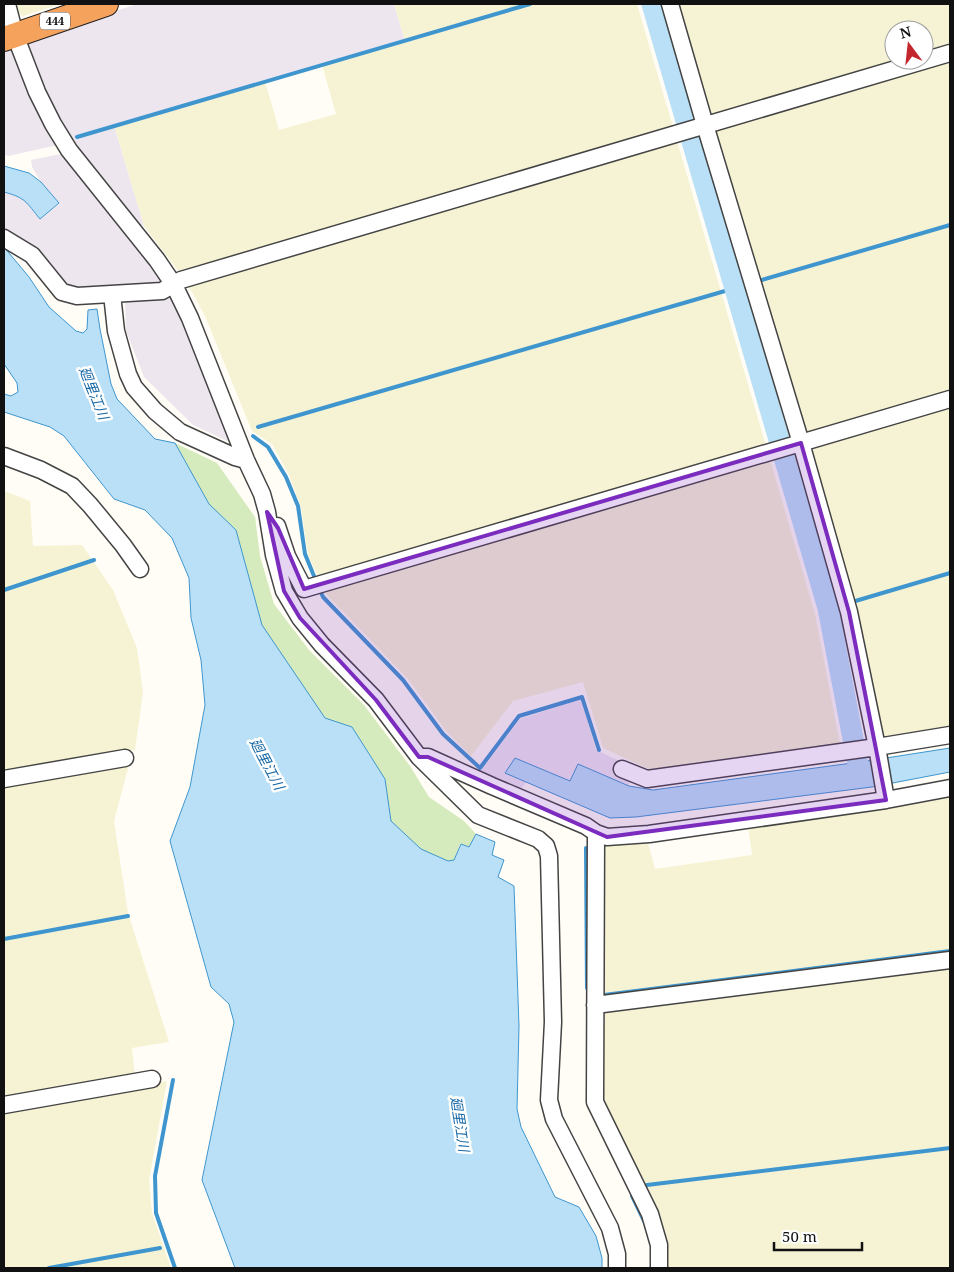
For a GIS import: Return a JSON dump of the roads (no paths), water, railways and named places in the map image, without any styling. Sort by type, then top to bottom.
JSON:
[{"type":"highway","name":"444","points":[[9,37],[106,4]]},
{"type":"street","points":[[7,4],[9,37],[53,124],[69,150],[157,260],[174,286],[190,318],[246,460],[262,494],[274,555],[284,591],[300,618],[322,646],[376,700],[419,757],[478,815],[538,839],[546,846],[549,856],[553,1022],[549,1100],[554,1119],[610,1228],[617,1254],[617,1268]]},
{"type":"street","points":[[670,4],[702,126],[796,444],[849,612],[885,797]]},
{"type":"street","points":[[4,238],[32,255],[62,292],[77,296],[162,291],[174,286],[181,280],[950,52]]},
{"type":"street","points":[[112,294],[116,331],[128,374],[134,387],[156,411],[180,432],[235,457],[246,460]]},
{"type":"street","points":[[267,512],[278,528],[287,556],[304,589],[950,399]]},
{"type":"street","points":[[4,456],[41,470],[72,486],[107,525],[140,569]]},
{"type":"street","points":[[622,769],[647,779],[875,748],[950,735]]},
{"type":"street","points":[[419,757],[428,757],[607,837],[649,834],[950,788]]},
{"type":"street","points":[[4,779],[126,758]]},
{"type":"street","points":[[596,833],[595,1102],[650,1214],[659,1245],[659,1268]]},
{"type":"street","points":[[595,1005],[950,960]]},
{"type":"street","points":[[4,1105],[152,1079]]},
{"type":"water","points":[[4,166],[29,173],[41,182],[59,203],[40,219],[25,201],[4,192]]},
{"type":"water","name":"廻里江川","points":[[4,247],[29,277],[49,307],[76,331],[83,333],[87,329],[88,310],[97,309],[111,384],[117,399],[155,439],[175,443],[209,504],[236,530],[262,625],[325,718],[352,727],[385,779],[391,821],[421,849],[448,861],[454,860],[461,844],[469,847],[476,834],[495,842],[492,855],[504,860],[498,877],[514,886],[519,1026],[517,1109],[521,1127],[555,1197],[579,1207],[596,1236],[602,1258],[602,1268],[235,1268],[202,1180],[234,1022],[229,1004],[211,987],[170,841],[190,787],[205,705],[201,660],[191,618],[189,578],[172,538],[145,510],[114,499],[64,436],[50,427],[4,412],[4,394],[11,396],[18,392],[17,383],[4,364]]},
{"type":"water","points":[[950,748],[950,772],[872,787],[636,817],[610,818],[505,773],[515,758],[570,781],[578,764],[629,786],[653,790]]},
{"type":"waterway","points":[[77,137],[530,4]]},
{"type":"waterway","points":[[652,4],[828,608],[860,775]]},
{"type":"waterway","points":[[755,282],[950,225]]},
{"type":"waterway","points":[[258,427],[749,284]]},
{"type":"waterway","points":[[253,436],[268,447],[286,477],[298,506],[305,554],[316,581]]},
{"type":"waterway","points":[[4,590],[94,560]]},
{"type":"waterway","points":[[852,602],[950,573]]},
{"type":"waterway","points":[[320,590],[323,597],[403,680],[443,734],[480,768],[519,716],[582,697],[599,750]]},
{"type":"waterway","points":[[828,608],[840,605]]},
{"type":"waterway","points":[[586,848],[587,988]]},
{"type":"waterway","points":[[4,939],[128,916]]},
{"type":"waterway","points":[[604,995],[950,951]]},
{"type":"waterway","points":[[173,1080],[155,1176],[156,1213],[175,1268]]},
{"type":"waterway","points":[[647,1185],[950,1148]]},
{"type":"waterway","points":[[632,1196],[644,1221]]},
{"type":"waterway","points":[[49,1268],[160,1248]]}]
